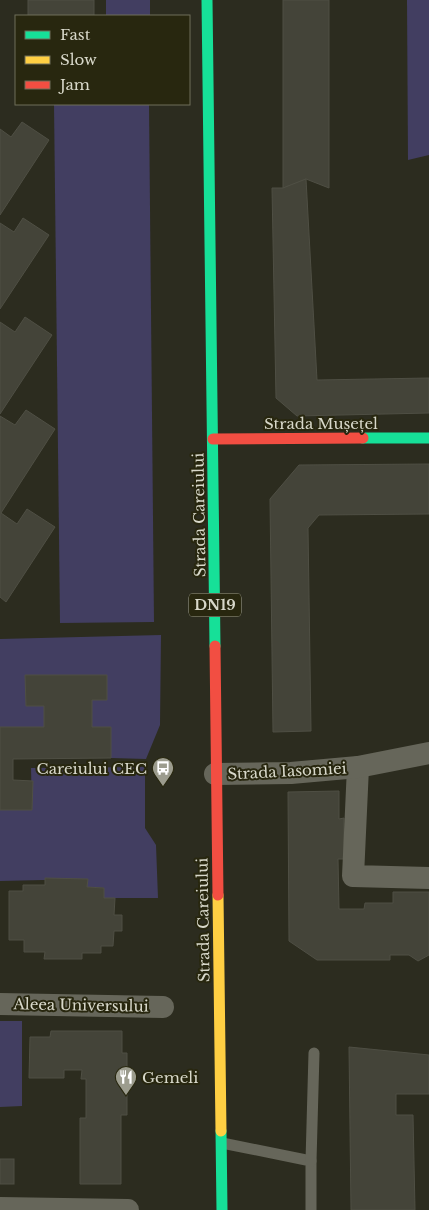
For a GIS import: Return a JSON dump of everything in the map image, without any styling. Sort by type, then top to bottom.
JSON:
[{"type":"main road","name":"Strada Careiului","points":[[207,0],[215,774],[222,1210]]},
{"type":"main road","name":"Strada Mușețel","points":[[213,439],[429,438]]},
{"type":"street","name":"Strada Iasomiei","points":[[215,774],[291,773],[358,767],[429,753]]},
{"type":"street","name":"Strada Iasomiei","points":[[358,767],[354,876],[429,878]]},
{"type":"street","name":"Aleea Universului","points":[[0,1004],[163,1007]]},
{"type":"street","points":[[0,1208],[128,1210]]},
{"type":"lane","points":[[311,1210],[314,1053]]},
{"type":"lane","points":[[222,1143],[312,1161]]},
{"type":"shaded area","points":[[106,0],[150,0],[150,15],[106,15]]},
{"type":"shaded area","points":[[407,0],[429,0],[429,155],[408,160]]},
{"type":"shaded area","points":[[54,105],[149,105],[154,622],[60,623]]},
{"type":"shaded area","points":[[161,635],[160,725],[146,759],[111,758],[111,727],[92,727],[92,700],[107,700],[107,675],[26,675],[26,706],[44,706],[44,727],[0,727],[0,639]]},
{"type":"shaded area","points":[[145,767],[145,828],[156,845],[158,898],[104,898],[104,888],[87,887],[87,879],[0,881],[0,810],[32,810],[31,768]]},
{"type":"shaded area","points":[[0,1021],[22,1021],[22,1106],[0,1107]]},
{"type":"building","points":[[28,0],[94,0],[94,15],[28,15]]},
{"type":"building","points":[[283,0],[329,0],[329,188],[306,179],[283,188]]},
{"type":"building","points":[[22,122],[49,140],[0,215],[0,129],[11,137]]},
{"type":"building","points":[[306,179],[317,380],[429,378],[429,413],[297,416],[276,398],[272,188],[283,188]]},
{"type":"building","points":[[23,218],[49,235],[0,309],[0,223],[14,232]]},
{"type":"building","points":[[25,317],[52,335],[0,414],[0,322],[15,332]]},
{"type":"building","points":[[26,410],[55,429],[1,513],[17,524],[27,509],[55,527],[6,602],[0,597],[0,416],[15,425]]},
{"type":"building","points":[[429,464],[429,514],[319,515],[308,528],[311,731],[273,732],[270,499],[299,465]]},
{"type":"building","points":[[25,675],[107,675],[107,700],[92,700],[92,727],[111,727],[111,758],[13,759],[13,780],[33,781],[32,810],[0,810],[0,727],[44,727],[44,706],[26,706]]},
{"type":"building","points":[[339,791],[339,819],[344,818],[344,859],[338,859],[339,909],[364,909],[365,903],[393,903],[393,892],[429,892],[429,955],[418,961],[409,955],[390,955],[390,960],[317,960],[289,941],[288,792]]},
{"type":"building","points":[[45,878],[88,879],[87,887],[104,888],[104,898],[115,898],[114,915],[122,915],[122,931],[114,931],[113,946],[101,946],[101,953],[82,953],[82,959],[44,959],[45,952],[24,952],[24,940],[9,940],[9,891],[23,891],[23,885],[45,885]]},
{"type":"building","points":[[51,1031],[122,1031],[122,1053],[127,1053],[127,1115],[121,1115],[121,1184],[80,1184],[80,1118],[86,1118],[86,1079],[81,1079],[82,1070],[64,1070],[64,1078],[29,1078],[30,1037],[50,1037]]},
{"type":"building","points":[[349,1047],[429,1055],[429,1094],[396,1094],[396,1115],[413,1115],[415,1210],[351,1210]]},
{"type":"building","points":[[0,1159],[14,1159],[14,1184],[0,1184]]},
{"type":"traffic: fast","points":[[207,0],[215,646]]},
{"type":"traffic: fast","points":[[363,438],[429,438]]},
{"type":"traffic: fast","points":[[221,1131],[222,1210]]},
{"type":"traffic: slow","points":[[218,895],[221,1131]]},
{"type":"traffic: jam","points":[[213,439],[363,438]]},
{"type":"traffic: jam","points":[[215,646],[218,895]]},
{"type":"place","name":"Careiului CEC","points":[[163,787]]},
{"type":"place","name":"Gemeli","points":[[126,1096]]}]
